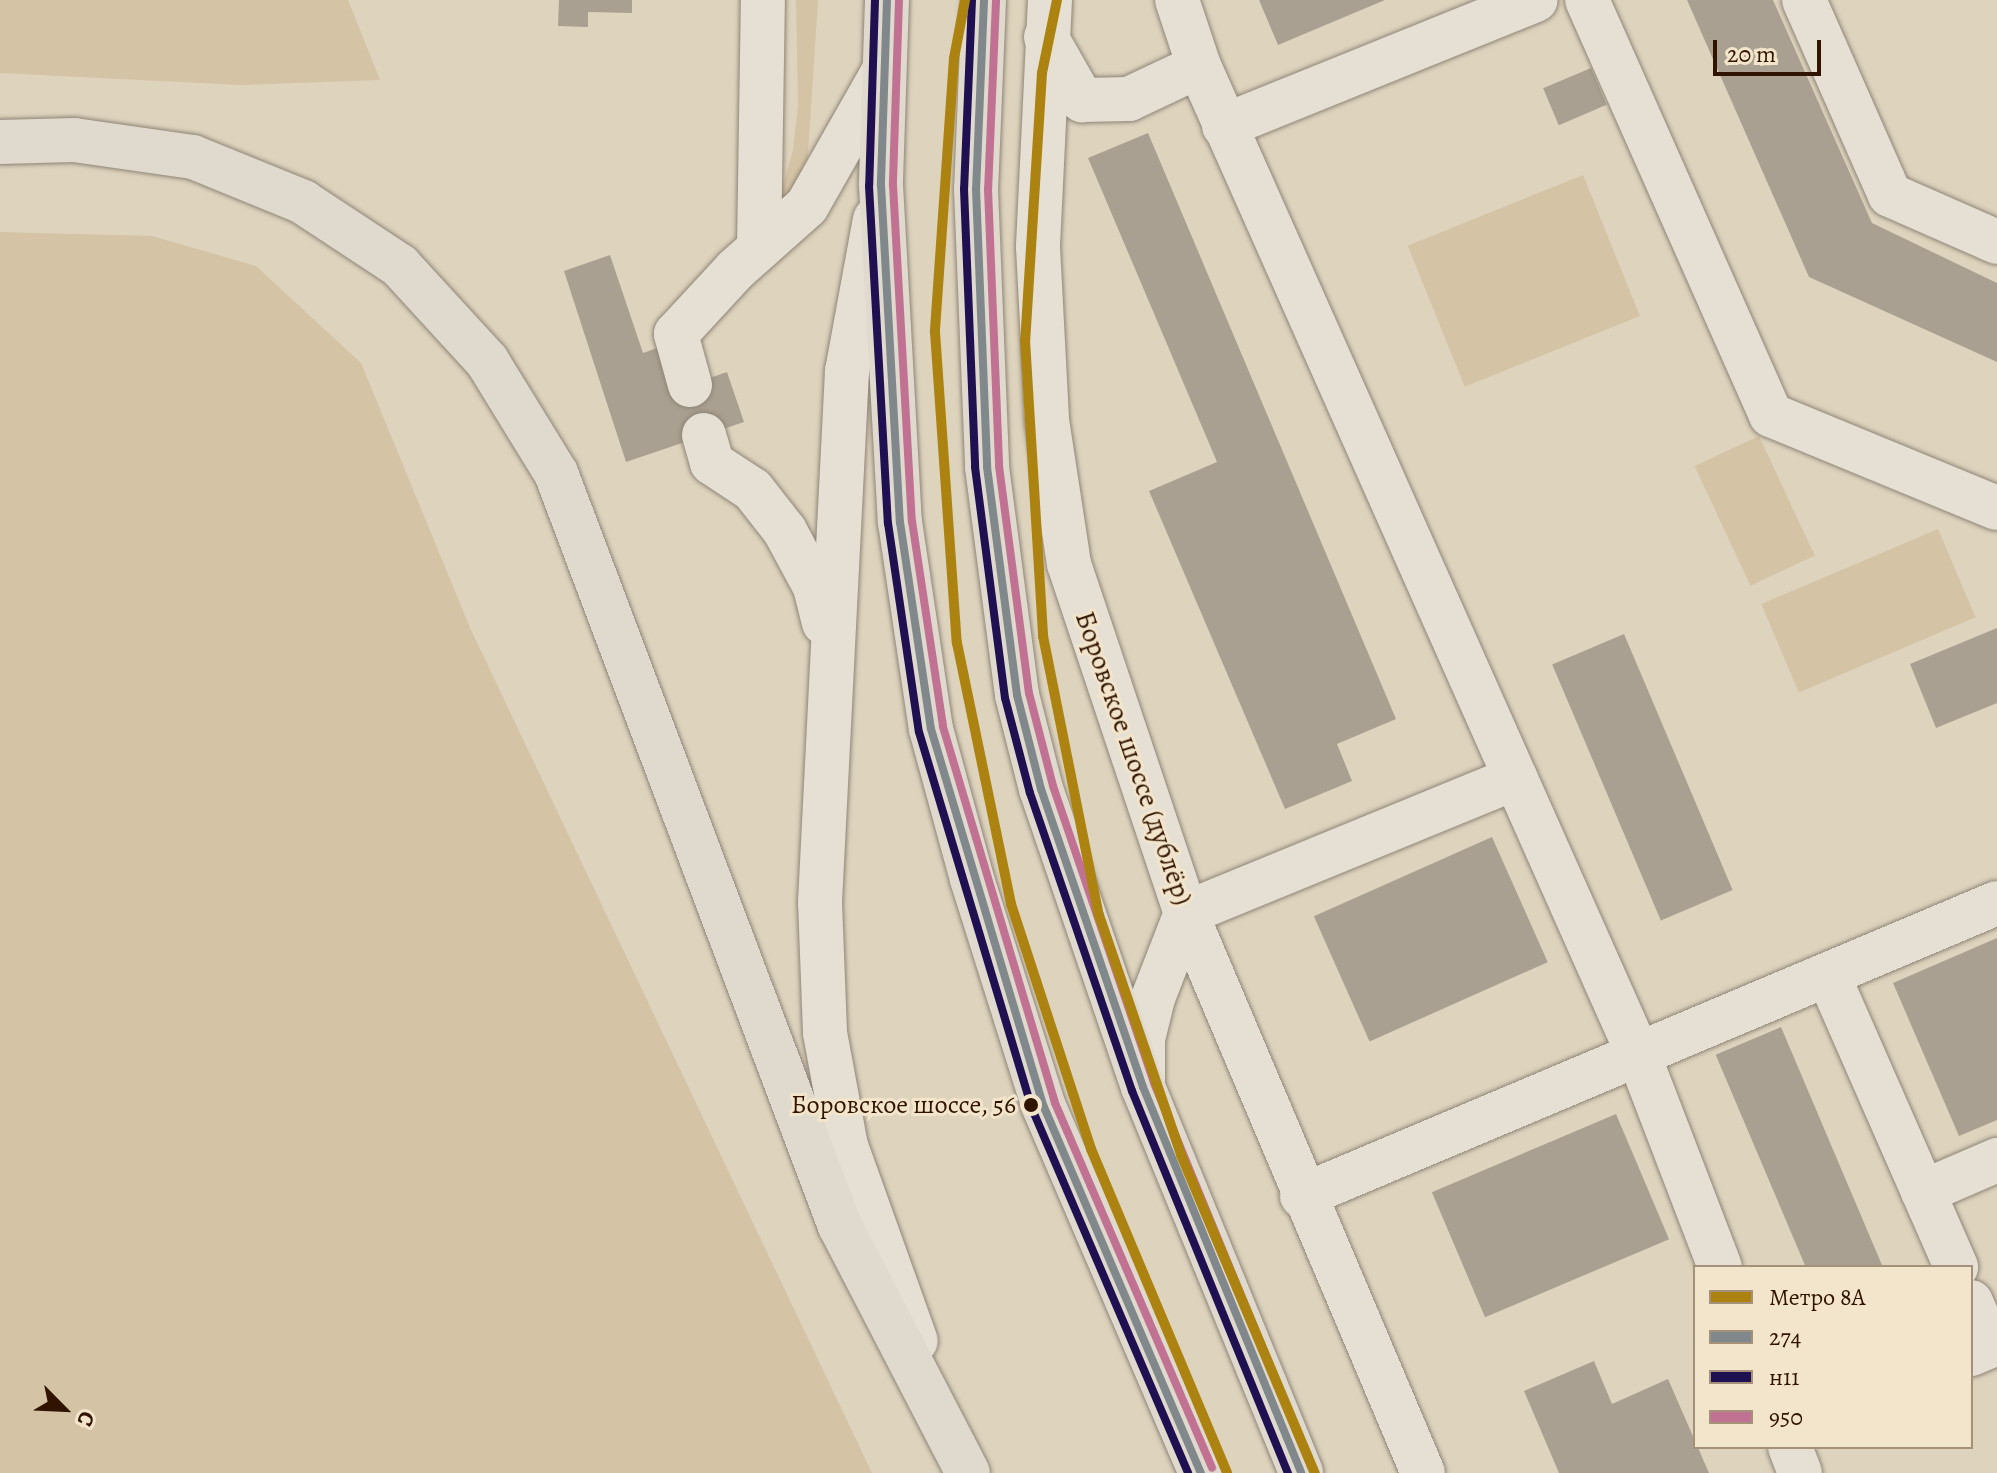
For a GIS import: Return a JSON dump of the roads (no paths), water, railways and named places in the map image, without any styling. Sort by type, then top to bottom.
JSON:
[{"type":"main road","points":[[887,0],[881,185],[900,522],[934,742],[1044,1107],[1201,1473]]},
{"type":"main road","points":[[984,0],[976,189],[987,467],[1009,645],[1041,789],[1143,1087],[1301,1473]]},
{"type":"main road","points":[[0,142],[74,140],[193,157],[303,202],[400,266],[487,361],[556,473],[840,1226],[940,1409],[968,1473]]},
{"type":"street","points":[[759,248],[763,0]]},
{"type":"street","points":[[1177,0],[1199,66],[1224,126],[1639,1056],[1719,1265]]},
{"type":"street","points":[[1224,126],[1536,0]]},
{"type":"street","points":[[1587,0],[1771,415],[1997,508]]},
{"type":"street","points":[[1804,0],[1890,195],[1997,242]]},
{"type":"street","points":[[1048,18],[1082,100],[1129,99],[1199,66]]},
{"type":"street","name":"Боровское шоссе (дублёр)","points":[[1048,18],[1038,247],[1055,499],[1092,641],[1186,913],[1302,1196],[1423,1473]]},
{"type":"street","points":[[690,385],[676,334],[759,248],[807,206],[883,72]]},
{"type":"street","points":[[881,185],[847,371],[820,902],[825,1033],[846,1146],[940,1409]]},
{"type":"street","points":[[704,435],[712,463],[753,490],[803,560],[815,587],[831,661]]},
{"type":"street","points":[[1143,1087],[1143,1039],[1153,998],[1186,913],[1515,778]]},
{"type":"street","points":[[1302,1196],[1997,903]]},
{"type":"street","points":[[1828,975],[1955,1265]]},
{"type":"street","points":[[1923,1192],[1997,1160]]},
{"type":"street","points":[[1973,1307],[1990,1346],[1973,1353]]},
{"type":"street","points":[[1791,1449],[1800,1473]]},
{"type":"metro line","name":"8А","points":[[965,0],[954,58],[935,332],[957,643],[1011,904],[1091,1149],[1227,1473]]},
{"type":"metro line","name":"8А","points":[[1057,0],[1042,73],[1025,340],[1043,636],[1099,915],[1181,1155],[1315,1473]]},
{"type":"place","name":"Боровское шоссе, 56","points":[[1031,1105]]}]
